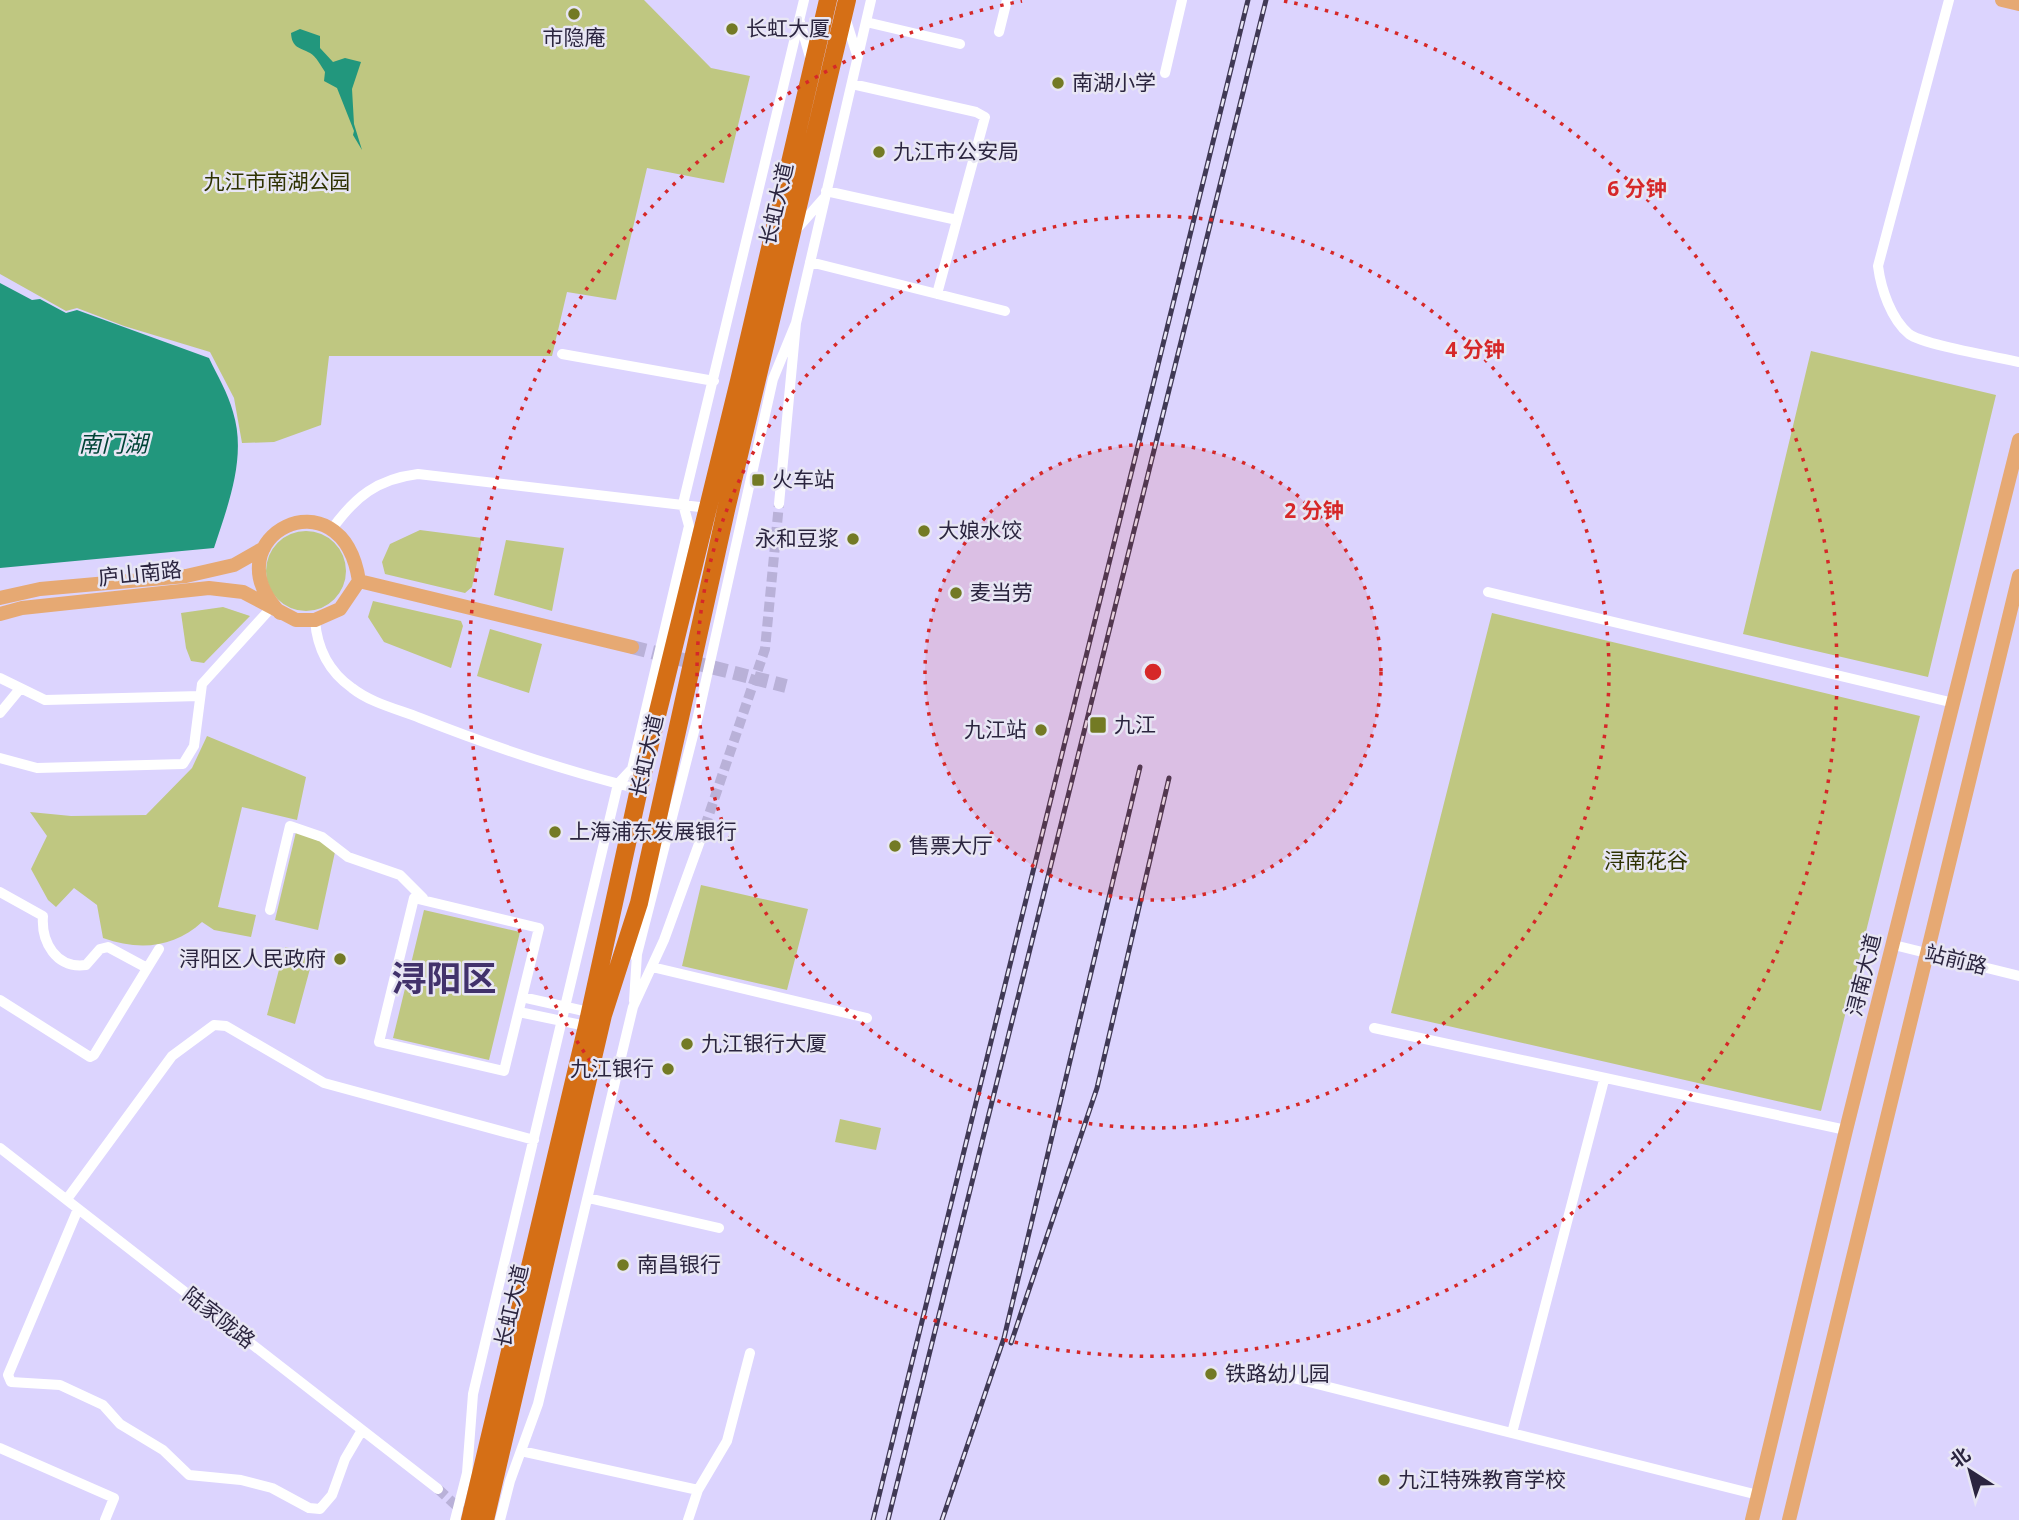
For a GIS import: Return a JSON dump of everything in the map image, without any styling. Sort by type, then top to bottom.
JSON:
[{"type":"highway","name":"长虹大道","points":[[485,1520],[595,1021],[639,789],[828,0]]},
{"type":"highway","name":"长虹大道","points":[[470,1520],[595,1021],[639,903],[726,510],[845,6]]},
{"type":"main road","points":[[2001,0],[2019,4]]},
{"type":"main road","name":"浔南大道","points":[[1752,1520],[1846,1130],[2019,440]]},
{"type":"main road","points":[[310,522],[332,528],[347,541],[356,560],[359,581],[340,609],[315,620],[296,620],[275,610],[264,596],[258,577],[264,548],[270,538],[290,524],[310,522]]},
{"type":"main road","name":"庐山南路","points":[[0,598],[40,589],[186,576],[233,565],[264,548]]},
{"type":"main road","points":[[1789,1520],[2019,576]]},
{"type":"main road","points":[[359,581],[632,647]]},
{"type":"main road","name":"庐山南路","points":[[0,614],[22,608],[209,588],[243,592],[275,610]]},
{"type":"street","points":[[455,1520],[467,1473],[473,1394],[618,783],[632,769],[689,526],[683,505],[804,0]]},
{"type":"street","points":[[779,504],[796,323],[871,0]]},
{"type":"street","points":[[999,33],[1007,0]]},
{"type":"street","points":[[1165,73],[1182,0]]},
{"type":"street","points":[[1949,0],[1878,266],[1880,277],[1896,317],[1914,337],[2019,362]]},
{"type":"street","points":[[845,6],[858,58]]},
{"type":"street","points":[[799,20],[813,66]]},
{"type":"street","points":[[866,22],[960,44]]},
{"type":"street","points":[[852,84],[976,111],[985,117],[937,294]]},
{"type":"street","points":[[793,233],[825,194]]},
{"type":"street","points":[[825,194],[957,220]]},
{"type":"street","points":[[810,262],[1005,311]]},
{"type":"street","points":[[636,958],[698,716],[773,379],[796,323]]},
{"type":"street","points":[[562,355],[714,381]]},
{"type":"street","points":[[332,528],[349,506],[374,486],[418,474],[708,508]]},
{"type":"street","points":[[1488,592],[1954,704]]},
{"type":"street","points":[[0,758],[37,768],[183,764],[194,747],[202,684],[209,673],[275,610]]},
{"type":"street","points":[[315,620],[317,645],[329,664],[350,687],[370,699],[467,736],[639,789]]},
{"type":"street","points":[[0,678],[19,690],[45,700],[200,696]]},
{"type":"street","points":[[0,713],[19,690]]},
{"type":"street","points":[[270,910],[290,826],[322,837],[348,857],[400,876],[425,900]]},
{"type":"street","points":[[500,1520],[538,1404],[634,1007],[700,841]]},
{"type":"street","points":[[0,892],[43,916],[45,941],[51,951],[67,963],[86,965],[100,949],[108,947],[147,968]]},
{"type":"street","points":[[414,898],[539,928],[523,996],[504,1071],[379,1042],[414,898]]},
{"type":"street","points":[[634,1007],[639,903]]},
{"type":"street","name":"站前路","points":[[1894,945],[2019,976]]},
{"type":"street","points":[[0,999],[90,1057],[94,1055],[159,949]]},
{"type":"street","points":[[652,967],[867,1018]]},
{"type":"street","points":[[523,996],[566,1007],[595,1021]]},
{"type":"street","points":[[519,1012],[562,1021],[595,1021]]},
{"type":"street","points":[[67,1199],[172,1056],[214,1025],[226,1026],[324,1083],[534,1140]]},
{"type":"street","points":[[1374,1028],[1604,1080],[1846,1130]]},
{"type":"street","points":[[1511,1433],[1604,1080]]},
{"type":"street","name":"陆家陇路","points":[[0,1148],[438,1489]]},
{"type":"street","points":[[588,1198],[719,1228]]},
{"type":"street","points":[[78,1209],[8,1376],[11,1382],[60,1385],[103,1405],[120,1424],[163,1450],[189,1475],[241,1480],[272,1488],[309,1508],[320,1509],[332,1495],[345,1459],[362,1430]]},
{"type":"street","points":[[688,1520],[698,1489],[727,1441],[750,1353]]},
{"type":"street","points":[[1289,1377],[1758,1495]]},
{"type":"street","points":[[0,1448],[114,1498],[105,1520]]},
{"type":"street","points":[[521,1451],[698,1489]]},
{"type":"green space","name":"九江市南湖公园","points":[[0,0],[644,0],[711,68],[750,76],[724,183],[647,168],[616,300],[567,292],[552,356],[329,356],[321,425],[274,442],[242,443],[234,398],[210,352],[124,326],[77,308],[66,311],[0,274]]},
{"type":"green space","points":[[1811,351],[1996,395],[1928,677],[1743,634]]},
{"type":"green space","points":[[420,530],[482,538],[472,587],[465,593],[385,574],[382,562],[390,544]]},
{"type":"green space","points":[[306,531],[321,534],[334,543],[343,556],[346,571],[343,586],[334,599],[321,608],[306,611],[291,608],[278,599],[269,586],[266,571],[269,556],[278,543],[291,534]]},
{"type":"green space","points":[[506,540],[564,548],[552,611],[494,595]]},
{"type":"green space","points":[[373,601],[461,621],[463,626],[451,668],[384,642],[368,617]]},
{"type":"green space","points":[[223,607],[250,616],[204,663],[191,661],[186,648],[181,613]]},
{"type":"green space","name":"浔南花谷","points":[[1492,613],[1920,716],[1821,1111],[1391,1013]]},
{"type":"green space","points":[[490,629],[542,644],[529,693],[477,676]]},
{"type":"green space","points":[[207,736],[306,777],[297,820],[242,807],[218,907],[256,915],[251,937],[214,930],[202,922],[191,931],[168,942],[130,945],[103,938],[97,905],[74,888],[56,907],[48,900],[31,869],[47,836],[30,812],[71,816],[146,815],[192,768]]},
{"type":"green space","points":[[296,832],[322,842],[335,852],[318,930],[275,920]]},
{"type":"green space","points":[[701,885],[808,909],[787,990],[682,966]]},
{"type":"green space","points":[[424,910],[520,932],[489,1060],[393,1038]]},
{"type":"green space","points":[[285,947],[314,954],[295,1024],[267,1015]]},
{"type":"green space","points":[[840,1119],[881,1128],[876,1150],[835,1142]]},
{"type":"water","points":[[300,29],[320,36],[320,48],[333,62],[345,58],[361,62],[352,89],[354,124],[362,150],[353,135],[354,131],[337,88],[324,81],[325,72],[314,56],[293,42],[291,33]]},
{"type":"water","name":"南门湖","points":[[0,283],[32,300],[40,299],[66,313],[77,310],[209,358],[231,405],[238,446],[234,481],[214,548],[0,568]]},
{"type":"tunnel","points":[[700,841],[765,649],[779,504]]},
{"type":"tunnel","points":[[632,647],[786,686]]},
{"type":"tunnel","points":[[438,1489],[462,1511]]},
{"type":"railway","points":[[873,1520],[1248,0]]},
{"type":"railway","points":[[888,1520],[1266,0]]},
{"type":"railway","points":[[942,1520],[1004,1338],[1140,767]]},
{"type":"railway","points":[[1011,1343],[1097,1088],[1169,778]]},
{"type":"place","name":"市隐庵","points":[[574,14]]},
{"type":"place","name":"长虹大厦","points":[[732,29]]},
{"type":"place","name":"南湖小学","points":[[1058,83]]},
{"type":"place","name":"九江市公安局","points":[[879,152]]},
{"type":"place","name":"火车站","points":[[758,480]]},
{"type":"place","name":"大娘水饺","points":[[924,531]]},
{"type":"place","name":"永和豆浆","points":[[853,539]]},
{"type":"place","name":"麦当劳","points":[[956,593]]},
{"type":"place","name":"九江","points":[[1098,725]]},
{"type":"place","name":"九江站","points":[[1041,730]]},
{"type":"place","name":"上海浦东发展银行","points":[[555,832]]},
{"type":"place","name":"售票大厅","points":[[895,846]]},
{"type":"place","name":"浔阳区人民政府","points":[[340,959]]},
{"type":"place","name":"九江银行大厦","points":[[687,1044]]},
{"type":"place","name":"九江银行","points":[[668,1069]]},
{"type":"place","name":"南昌银行","points":[[623,1265]]},
{"type":"place","name":"铁路幼儿园","points":[[1211,1374]]},
{"type":"place","name":"九江特殊教育学校","points":[[1384,1480]]},
{"type":"district","name":"浔阳区","points":[[444,979]]}]
